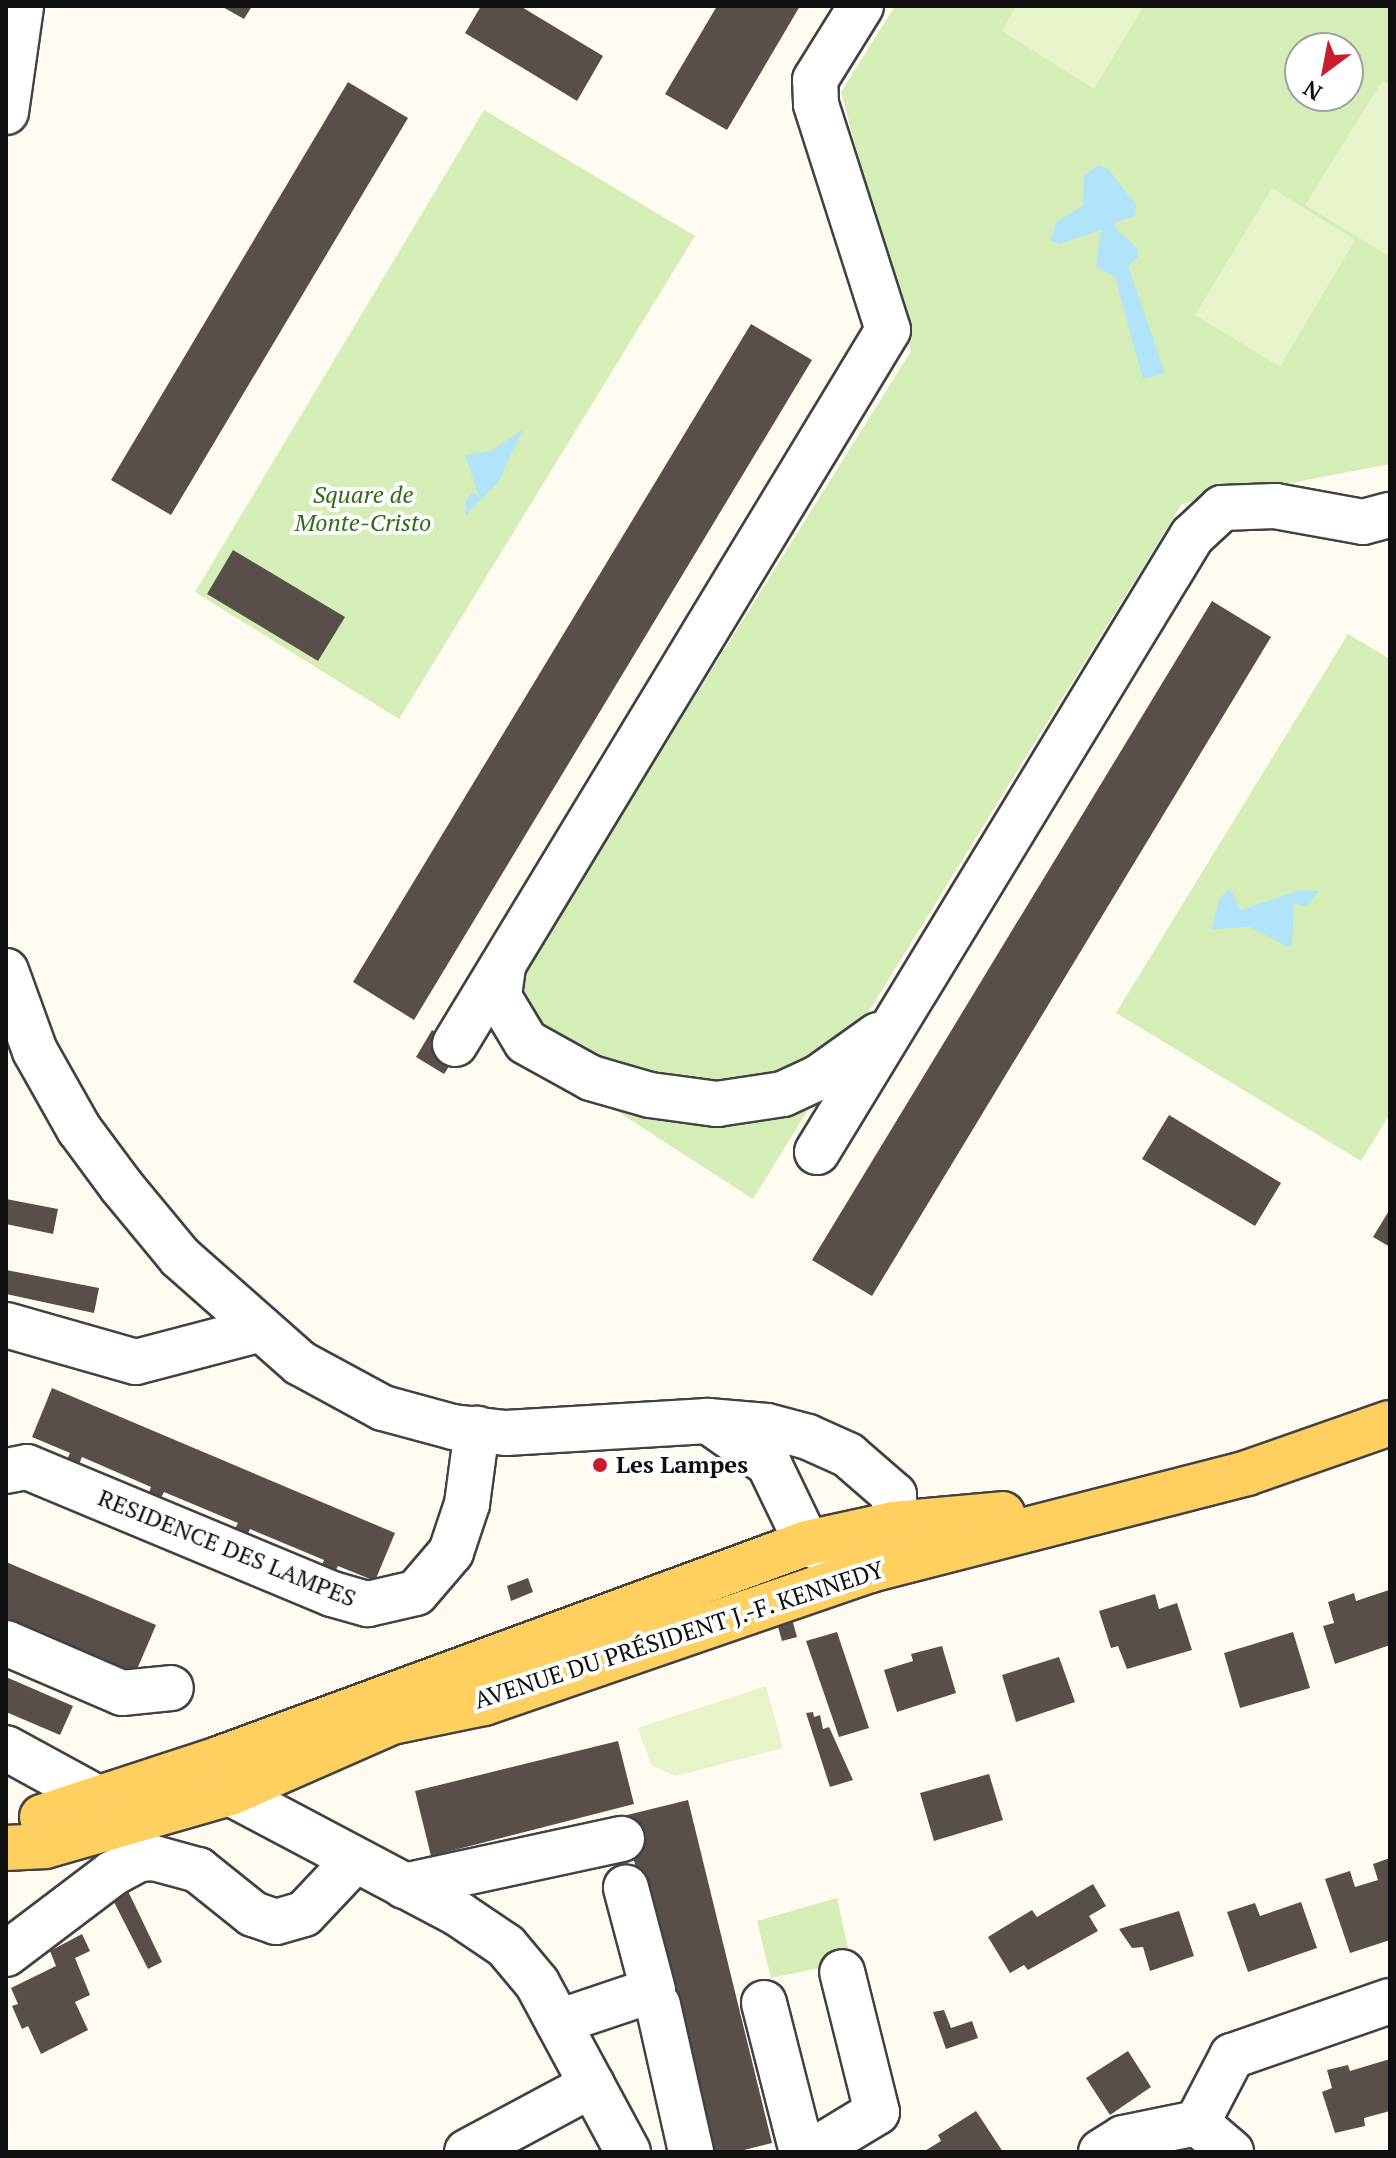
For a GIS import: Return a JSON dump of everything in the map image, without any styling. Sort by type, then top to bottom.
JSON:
[{"type":"main road","name":"AVENUE DU PRÉSIDENT J.-F. KENNEDY","points":[[6,1832],[99,1799],[215,1779],[392,1722],[484,1703],[870,1570],[1247,1473],[1390,1423]]},
{"type":"main road","name":"AVENUE DU PRÉSIDENT J.-F. KENNEDY","points":[[6,1848],[45,1846],[807,1543],[894,1524],[1129,1502]]},
{"type":"street","points":[[6,112],[21,6]]},
{"type":"street","points":[[455,1044],[888,330],[816,104],[815,80],[861,6]]},
{"type":"street","points":[[817,1152],[1192,536],[1222,508],[1275,506],[1363,522],[1390,515]]},
{"type":"street","points":[[503,967],[499,997],[526,1042],[620,1089],[699,1103],[783,1094],[818,1078],[896,1022]]},
{"type":"street","points":[[6,971],[35,1051],[79,1129],[180,1257],[258,1330],[300,1363],[360,1398],[414,1419],[506,1433],[708,1421],[767,1426],[848,1455],[894,1495],[894,1524],[870,1570],[807,1543],[769,1464],[708,1421]]},
{"type":"street","points":[[6,1325],[136,1362],[258,1330]]},
{"type":"street","name":"RESIDENCE DES LAMPES","points":[[6,1471],[27,1467],[332,1594],[368,1604],[416,1593],[451,1552],[467,1504],[477,1429]]},
{"type":"street","points":[[6,1643],[122,1693],[171,1688]]},
{"type":"street","points":[[6,1748],[99,1799]]},
{"type":"street","points":[[215,1779],[506,1946],[537,1983],[628,2152]]},
{"type":"street","points":[[411,1890],[622,1839]]},
{"type":"street","points":[[6,1954],[113,1873],[139,1859],[154,1858],[198,1870],[253,1914],[276,1922],[304,1914],[355,1860]]},
{"type":"street","points":[[558,2022],[653,1990],[626,1888]]},
{"type":"street","points":[[811,2152],[877,2112],[842,1972]]},
{"type":"street","points":[[1197,2123],[1232,2056],[1390,2001]]},
{"type":"street","points":[[764,2003],[802,2152]]},
{"type":"street","points":[[658,2005],[691,2152]]},
{"type":"street","points":[[467,2152],[592,2085]]},
{"type":"street","points":[[1101,2152],[1123,2138],[1197,2123]]},
{"type":"street","points":[[1197,2123],[1231,2152]]},
{"type":"green space","points":[[895,6],[1390,6],[1390,464],[1182,504],[753,1199],[488,1028],[911,351],[841,92]]},
{"type":"green space","points":[[1016,6],[1144,6],[1094,89],[1002,31]]},
{"type":"green space","points":[[1382,81],[1390,85],[1390,257],[1305,205]]},
{"type":"green space","name":"Square de Monte-Cristo","points":[[484,110],[695,236],[399,719],[195,592]]},
{"type":"green space","points":[[1272,188],[1355,240],[1280,367],[1195,315]]},
{"type":"green space","points":[[1348,634],[1390,659],[1390,1114],[1361,1161],[1116,1013]]},
{"type":"green space","points":[[766,1686],[783,1748],[676,1776],[651,1765],[638,1728]]},
{"type":"green space","points":[[837,1898],[851,1961],[771,1978],[757,1921]]},
{"type":"water","points":[[1098,165],[1109,170],[1136,205],[1135,216],[1116,222],[1115,228],[1137,248],[1139,256],[1128,266],[1165,373],[1143,379],[1115,277],[1096,266],[1101,230],[1059,244],[1050,240],[1057,222],[1083,205],[1084,176]]},
{"type":"water","points":[[523,429],[498,482],[466,515],[465,501],[472,493],[479,496],[465,455],[491,451]]},
{"type":"water","points":[[1230,888],[1241,910],[1300,890],[1319,891],[1306,907],[1294,903],[1292,944],[1288,947],[1250,927],[1212,929],[1219,899]]},
{"type":"building","points":[[221,6],[252,6],[244,19]]},
{"type":"building","points":[[481,6],[520,6],[603,56],[577,101],[465,33]]},
{"type":"building","points":[[717,6],[800,6],[727,130],[665,94]]},
{"type":"building","points":[[348,82],[408,118],[171,515],[111,480]]},
{"type":"building","points":[[751,324],[812,360],[414,1020],[353,982]]},
{"type":"building","points":[[233,550],[345,617],[318,661],[207,594]]},
{"type":"building","points":[[1212,601],[1271,637],[872,1296],[812,1260]]},
{"type":"building","points":[[432,1030],[461,1048],[444,1074],[416,1057]]},
{"type":"building","points":[[1169,1115],[1281,1183],[1255,1226],[1142,1159]]},
{"type":"building","points":[[6,1199],[58,1209],[53,1234],[6,1224]]},
{"type":"building","points":[[1390,1209],[1390,1247],[1373,1237]]},
{"type":"building","points":[[6,1270],[99,1288],[94,1313],[6,1294]]},
{"type":"building","points":[[52,1388],[395,1533],[375,1581],[338,1566],[332,1577],[320,1571],[324,1560],[250,1529],[245,1540],[232,1534],[238,1523],[164,1492],[158,1504],[147,1498],[151,1487],[82,1457],[77,1469],[65,1464],[70,1453],[32,1437]]},
{"type":"building","points":[[6,1562],[156,1625],[135,1674],[98,1658],[92,1669],[80,1664],[85,1653],[11,1621],[6,1632]]},
{"type":"building","points":[[528,1578],[533,1592],[511,1601],[507,1586]]},
{"type":"building","points":[[1389,1590],[1390,1645],[1335,1664],[1323,1626],[1334,1623],[1328,1602],[1354,1593],[1356,1601]]},
{"type":"building","points":[[1155,1594],[1159,1609],[1177,1603],[1192,1650],[1127,1669],[1118,1646],[1111,1648],[1099,1611]]},
{"type":"building","points":[[792,1619],[797,1637],[782,1641],[777,1623]]},
{"type":"building","points":[[837,1632],[869,1728],[839,1737],[806,1641]]},
{"type":"building","points":[[1293,1632],[1310,1688],[1240,1708],[1224,1653]]},
{"type":"building","points":[[942,1646],[956,1693],[897,1712],[884,1670],[913,1661],[911,1654]]},
{"type":"building","points":[[1059,1657],[1075,1702],[1016,1722],[1002,1675]]},
{"type":"building","points":[[6,1677],[73,1706],[60,1735],[6,1712]]},
{"type":"building","points":[[813,1712],[814,1717],[820,1715],[823,1729],[829,1727],[853,1780],[830,1787],[806,1713]]},
{"type":"building","points":[[618,1741],[634,1804],[431,1856],[415,1791]]},
{"type":"building","points":[[989,1774],[1003,1820],[934,1841],[920,1793]]},
{"type":"building","points":[[688,1800],[772,2143],[736,2152],[706,2152],[623,1816]]},
{"type":"building","points":[[1390,1858],[1390,1940],[1350,1953],[1325,1879],[1350,1871],[1355,1887],[1378,1880],[1373,1864]]},
{"type":"building","points":[[1093,1884],[1106,1906],[1089,1916],[1098,1931],[1028,1970],[1024,1965],[1010,1973],[988,1937],[1032,1910],[1037,1917]]},
{"type":"building","points":[[128,1891],[162,1962],[148,1969],[114,1902]]},
{"type":"building","points":[[1301,1902],[1317,1948],[1248,1972],[1227,1912],[1255,1903],[1260,1916]]},
{"type":"building","points":[[1179,1911],[1194,1956],[1150,1971],[1143,1947],[1132,1948],[1119,1929]]},
{"type":"building","points":[[82,1934],[90,1951],[75,1958],[90,1995],[75,2002],[88,2030],[41,2054],[28,2026],[22,2029],[12,2006],[18,2004],[11,1988],[56,1966],[50,1951]]},
{"type":"building","points":[[944,2010],[951,2028],[972,2021],[978,2038],[946,2049],[933,2012]]},
{"type":"building","points":[[1128,2051],[1151,2087],[1110,2115],[1086,2078]]},
{"type":"building","points":[[1390,2059],[1390,2111],[1364,2118],[1365,2126],[1335,2133],[1322,2092],[1332,2088],[1327,2070],[1348,2065],[1350,2071]]},
{"type":"building","points":[[976,2111],[1003,2152],[923,2152],[941,2141],[938,2135]]},
{"type":"place","name":"Les Lampes","points":[[600,1465]]}]
